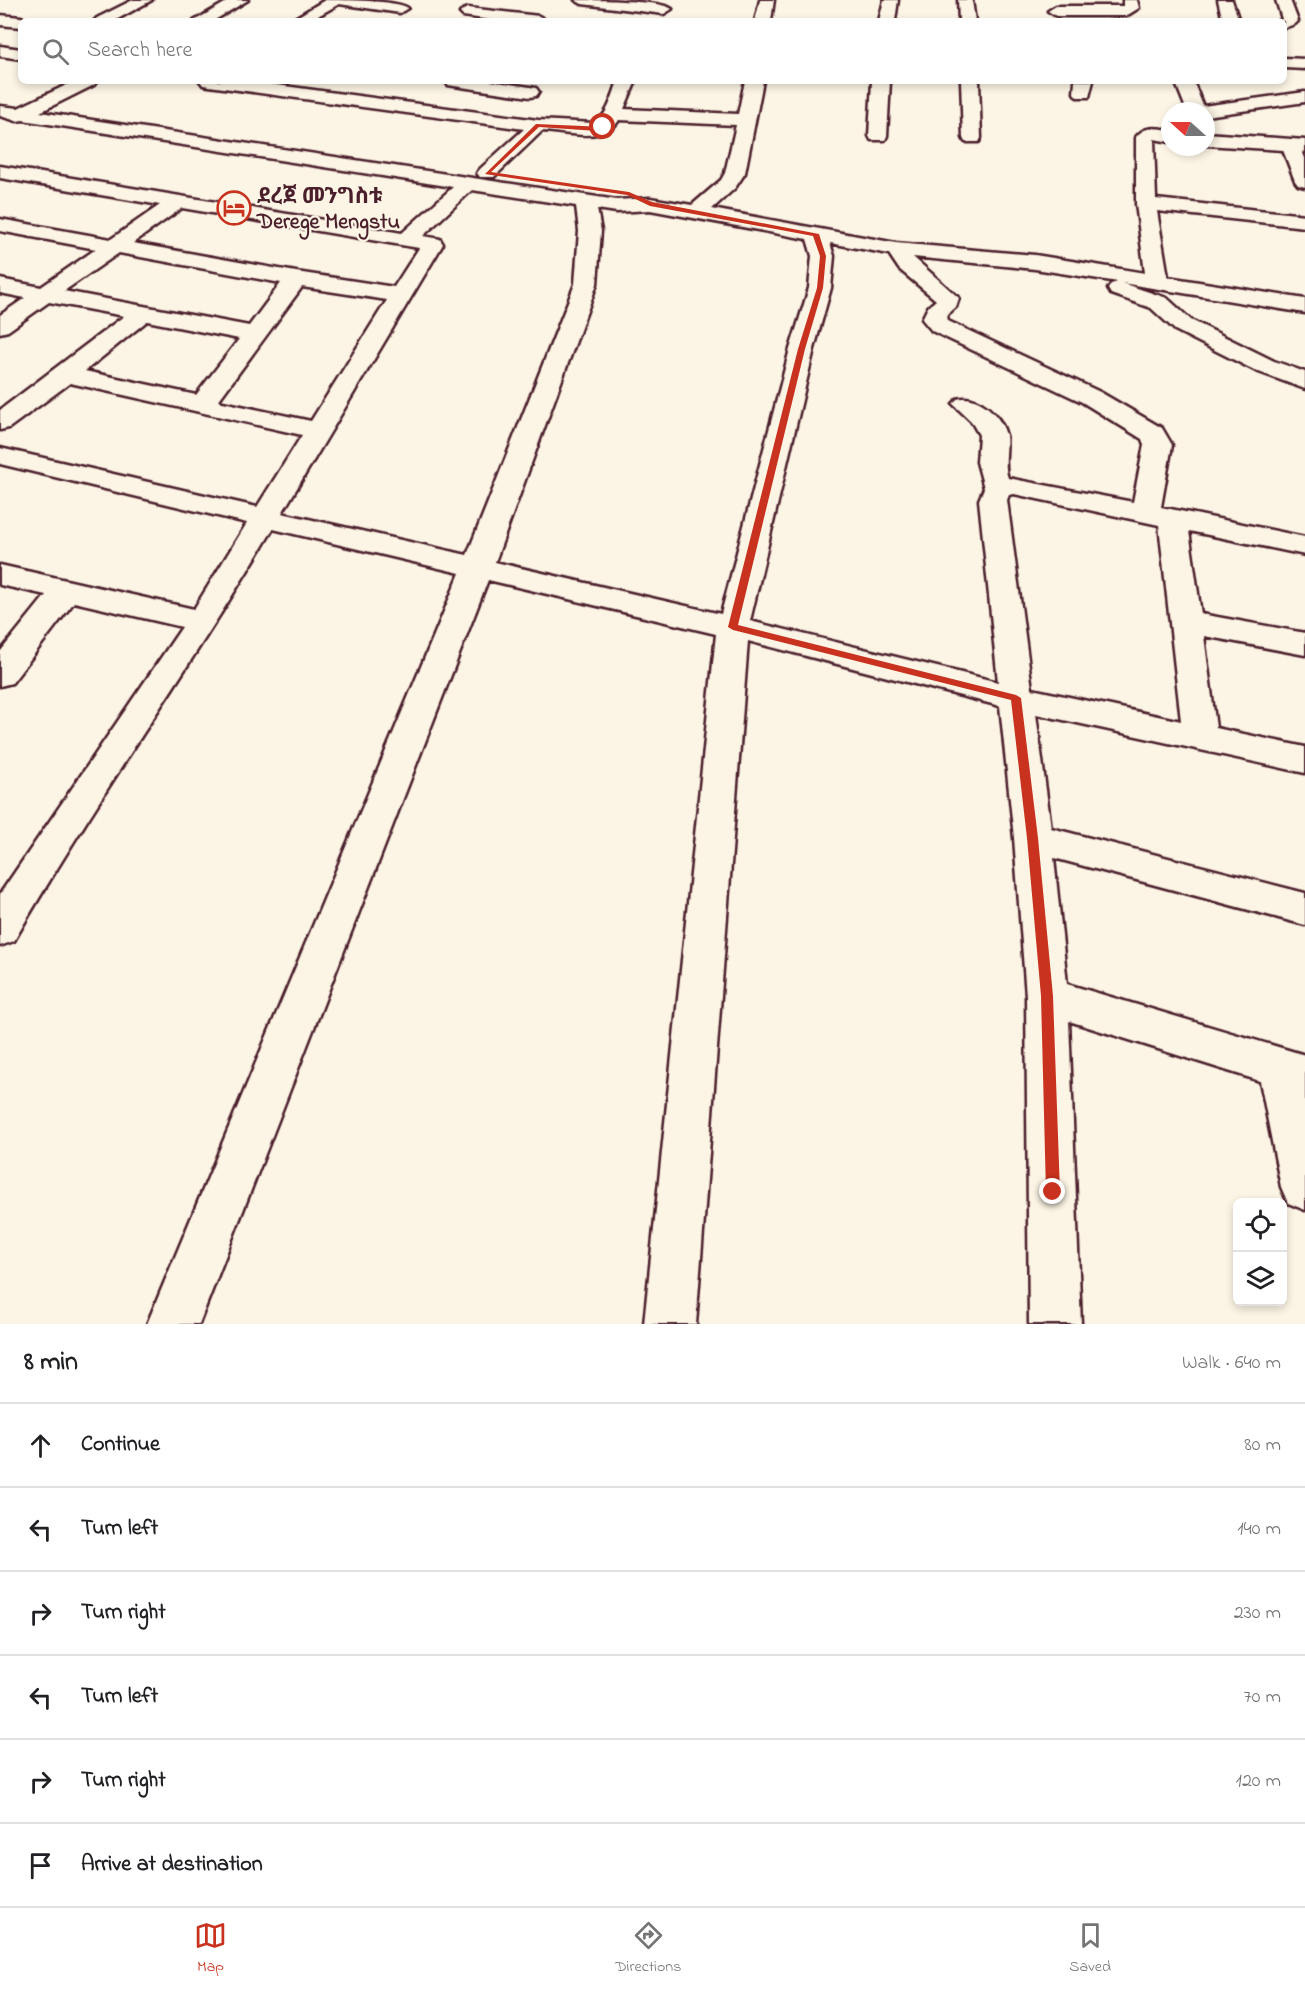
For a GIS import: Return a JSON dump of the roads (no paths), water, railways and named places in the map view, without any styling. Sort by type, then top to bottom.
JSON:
[{"type":"street","points":[[208,18],[241,0]]},
{"type":"street","points":[[304,18],[337,0],[407,4]]},
{"type":"street","points":[[462,17],[488,0]]},
{"type":"street","points":[[587,0],[663,10]]},
{"type":"street","points":[[764,18],[767,0]]},
{"type":"street","points":[[888,18],[891,0]]},
{"type":"street","points":[[965,0],[967,18]]},
{"type":"street","points":[[1056,11],[1126,11],[1131,8],[1130,0]]},
{"type":"street","points":[[1225,0],[1230,18]]},
{"type":"street","points":[[1283,0],[1290,21],[1287,22]]},
{"type":"street","points":[[1292,0],[1302,1]]},
{"type":"street","points":[[109,3],[139,3]]},
{"type":"street","points":[[108,18],[139,3]]},
{"type":"street","points":[[385,18],[407,4]]},
{"type":"street","points":[[462,17],[481,18]]},
{"type":"street","points":[[0,20],[18,22]]},
{"type":"street","points":[[0,51],[18,54]]},
{"type":"street","points":[[1287,63],[1305,64]]},
{"type":"street","points":[[1287,78],[1305,86]]},
{"type":"street","points":[[0,125],[82,84]]},
{"type":"street","points":[[230,84],[508,122],[597,129],[607,124],[626,84]]},
{"type":"street","points":[[501,84],[533,86]]},
{"type":"street","points":[[696,212],[728,184],[735,173],[753,84]]},
{"type":"street","points":[[878,136],[881,84]]},
{"type":"street","points":[[970,84],[972,138]]},
{"type":"street","points":[[1185,84],[1192,102]]},
{"type":"street","points":[[508,122],[533,86]]},
{"type":"street","points":[[1215,110],[1305,97]]},
{"type":"street","points":[[0,102],[29,110],[468,183],[617,206],[650,204],[896,249],[1035,262],[1305,306]]},
{"type":"street","points":[[0,111],[29,110],[487,173],[629,194],[650,204]]},
{"type":"street","points":[[613,114],[746,120]]},
{"type":"street","points":[[487,173],[538,125]]},
{"type":"street","points":[[1157,281],[1146,204],[1145,137],[1146,134],[1161,135]]},
{"type":"street","points":[[1215,138],[1298,146],[1305,181]]},
{"type":"street","points":[[0,172],[432,244],[202,621],[14,878],[0,929]]},
{"type":"street","points":[[407,240],[468,183]]},
{"type":"street","points":[[173,1324],[478,567],[586,284],[590,231],[586,201]]},
{"type":"street","points":[[0,326],[177,202]]},
{"type":"street","points":[[1146,204],[1305,221]]},
{"type":"street","points":[[0,225],[296,279],[401,295]]},
{"type":"street","points":[[670,1324],[733,627],[802,349],[820,288],[823,256],[816,234]]},
{"type":"street","points":[[896,249],[908,264],[948,298],[948,302],[936,312],[934,319],[940,326],[1091,397],[1153,434],[1158,445],[1160,516],[1186,622],[1200,737]]},
{"type":"street","points":[[1035,262],[1159,303],[1183,325],[1265,366],[1305,381]]},
{"type":"street","points":[[202,405],[296,279]]},
{"type":"street","points":[[0,286],[253,334]]},
{"type":"street","points":[[0,422],[66,374],[143,313]]},
{"type":"street","points":[[66,374],[319,431]]},
{"type":"street","points":[[966,405],[982,416],[995,438],[990,458],[992,476],[998,488],[993,500],[1033,838],[1047,996],[1055,1324]]},
{"type":"street","points":[[0,456],[733,627],[1016,698],[1305,760]]},
{"type":"street","points":[[998,488],[1014,486],[1305,546]]},
{"type":"street","points":[[0,575],[202,621]]},
{"type":"street","points":[[0,675],[67,590]]},
{"type":"street","points":[[1186,622],[1305,644]]},
{"type":"street","points":[[1033,838],[1305,909]]},
{"type":"street","points":[[1047,996],[1292,1071],[1305,1187]]},
{"type":"place","name":"ደረጀ መንግስቱ Derege Mengstu","points":[[234,208]]}]
